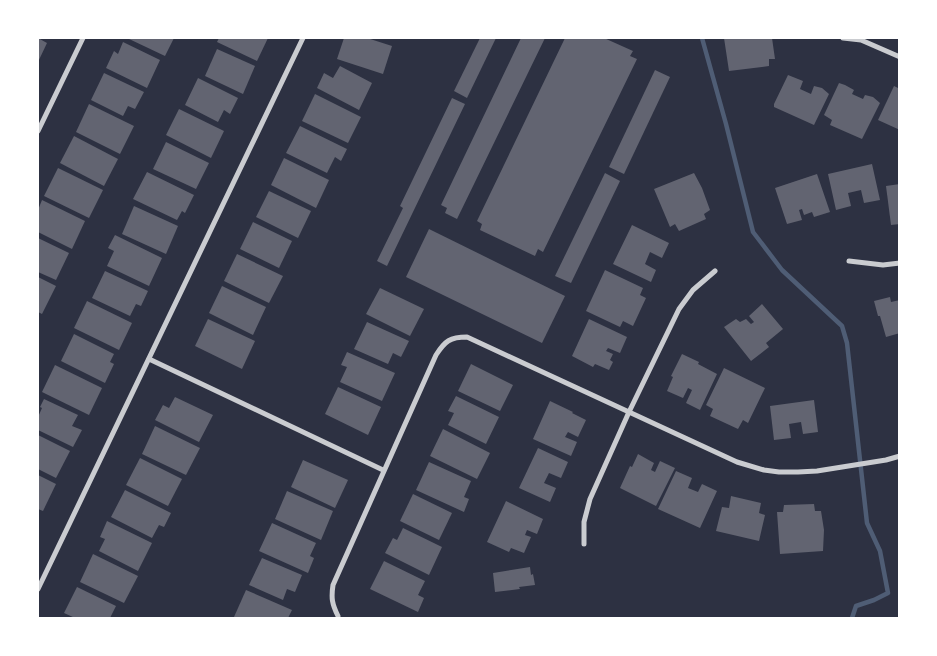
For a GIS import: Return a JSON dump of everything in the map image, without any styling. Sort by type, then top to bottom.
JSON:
[{"type":"street","points":[[38,131],[82,38]]},
{"type":"street","points":[[38,589],[302,38]]},
{"type":"street","points":[[843,38],[861,40],[900,57]]},
{"type":"street","points":[[848,261],[883,265],[900,263]]},
{"type":"street","points":[[584,544],[586,511],[629,412],[679,309],[693,290],[715,270]]},
{"type":"street","points":[[338,616],[332,604],[333,585],[436,355],[442,345],[458,337],[467,337],[738,462],[764,470],[798,472],[886,460],[900,456]]},
{"type":"street","points":[[149,359],[383,470]]},
{"type":"building","points":[[38,38],[47,43],[38,62]]},
{"type":"building","points":[[127,38],[174,38],[165,56]]},
{"type":"building","points":[[219,38],[268,38],[257,61],[217,42]]},
{"type":"building","points":[[344,38],[367,38],[392,46],[383,74],[337,59]]},
{"type":"building","points":[[480,38],[496,38],[467,98],[454,91]]},
{"type":"building","points":[[521,38],[545,38],[457,219],[445,213],[447,208],[441,205]]},
{"type":"building","points":[[565,38],[604,38],[633,51],[630,56],[637,59],[543,252],[538,249],[535,256],[480,230],[482,224],[477,221]]},
{"type":"building","points":[[724,38],[772,38],[775,59],[769,59],[769,66],[729,71]]},
{"type":"building","points":[[123,42],[160,60],[147,88],[106,68],[114,51],[118,54]]},
{"type":"building","points":[[217,49],[255,66],[243,94],[205,76]]},
{"type":"building","points":[[340,66],[372,83],[359,110],[317,88],[324,73],[333,78]]},
{"type":"building","points":[[655,70],[670,77],[624,174],[609,167]]},
{"type":"building","points":[[104,73],[144,92],[135,109],[128,106],[123,116],[91,100]]},
{"type":"building","points":[[788,75],[803,81],[800,89],[811,94],[814,86],[822,88],[829,94],[814,125],[774,107]]},
{"type":"building","points":[[198,78],[238,98],[230,114],[224,110],[218,122],[185,105]]},
{"type":"building","points":[[839,83],[854,90],[852,94],[863,99],[865,95],[873,97],[880,103],[862,139],[830,125],[832,120],[824,115]]},
{"type":"building","points":[[894,86],[900,89],[900,130],[878,120]]},
{"type":"building","points":[[315,94],[361,117],[348,143],[302,121]]},
{"type":"building","points":[[452,98],[465,104],[387,266],[377,261],[403,208],[400,206]]},
{"type":"building","points":[[89,104],[134,126],[120,154],[76,132]]},
{"type":"building","points":[[179,109],[224,131],[211,158],[166,135]]},
{"type":"building","points":[[300,126],[347,149],[341,161],[335,157],[327,173],[286,153]]},
{"type":"building","points":[[74,136],[118,159],[104,186],[60,163]]},
{"type":"building","points":[[166,142],[209,163],[196,189],[153,169]]},
{"type":"building","points":[[284,158],[329,180],[316,208],[271,185]]},
{"type":"building","points":[[872,164],[880,200],[864,203],[861,190],[848,193],[851,206],[836,210],[828,174]]},
{"type":"building","points":[[58,168],[103,190],[89,218],[44,196]]},
{"type":"building","points":[[147,172],[194,195],[185,213],[182,211],[177,220],[133,199]]},
{"type":"building","points":[[605,173],[620,181],[571,283],[555,276]]},
{"type":"building","points":[[694,173],[710,210],[704,214],[706,219],[679,231],[675,224],[670,227],[654,189]]},
{"type":"building","points":[[817,174],[830,212],[814,217],[812,212],[804,215],[802,209],[799,210],[802,220],[787,224],[775,188]]},
{"type":"building","points":[[900,184],[900,224],[891,225],[886,186]]},
{"type":"building","points":[[269,191],[311,211],[298,238],[256,217]]},
{"type":"building","points":[[42,200],[85,221],[72,249],[38,232],[38,210]]},
{"type":"building","points":[[134,206],[178,226],[166,254],[122,234]]},
{"type":"building","points":[[253,222],[292,241],[279,268],[240,249]]},
{"type":"building","points":[[632,225],[669,243],[662,258],[650,252],[645,264],[656,270],[651,282],[613,264]]},
{"type":"building","points":[[429,229],[565,296],[542,343],[406,277]]},
{"type":"building","points":[[115,235],[162,258],[149,286],[107,266],[114,251],[108,248]]},
{"type":"building","points":[[38,238],[69,253],[56,280],[38,272]]},
{"type":"building","points":[[237,254],[283,276],[269,303],[224,281]]},
{"type":"building","points":[[605,270],[643,288],[640,295],[646,298],[633,326],[623,321],[620,327],[586,311]]},
{"type":"building","points":[[105,271],[148,291],[141,306],[136,304],[130,316],[92,298]]},
{"type":"building","points":[[38,277],[56,286],[42,314],[38,312]]},
{"type":"building","points":[[222,286],[266,307],[253,335],[209,313]]},
{"type":"building","points":[[380,288],[424,309],[410,336],[366,314]]},
{"type":"building","points":[[890,297],[891,302],[900,300],[900,333],[886,337],[874,301]]},
{"type":"building","points":[[87,301],[132,323],[119,350],[74,328]]},
{"type":"building","points":[[762,304],[783,329],[766,343],[769,347],[751,361],[724,327],[736,319],[740,322],[746,319],[751,324],[754,322],[749,316]]},
{"type":"building","points":[[208,319],[255,341],[242,369],[195,346]]},
{"type":"building","points":[[589,319],[627,337],[620,353],[608,348],[606,351],[613,354],[610,360],[613,362],[609,370],[595,364],[593,367],[572,356]]},
{"type":"building","points":[[367,322],[409,341],[401,357],[393,353],[388,364],[354,349]]},
{"type":"building","points":[[74,334],[114,354],[110,362],[114,364],[105,383],[61,361]]},
{"type":"building","points":[[347,352],[395,373],[382,401],[340,382],[347,367],[341,365]]},
{"type":"building","points":[[682,354],[717,374],[700,410],[686,403],[692,390],[688,388],[683,398],[667,391],[673,377],[671,376]]},
{"type":"building","points":[[471,364],[513,385],[500,411],[458,391]]},
{"type":"building","points":[[55,365],[102,388],[89,415],[42,392]]},
{"type":"building","points":[[724,368],[765,388],[748,423],[743,420],[738,429],[710,416],[713,409],[706,405]]},
{"type":"building","points":[[338,387],[381,407],[368,435],[325,414]]},
{"type":"building","points":[[456,396],[499,417],[486,444],[448,425],[454,413],[448,411]]},
{"type":"building","points":[[175,397],[213,415],[199,442],[155,420],[163,405],[169,408]]},
{"type":"building","points":[[44,399],[78,415],[72,426],[82,430],[73,447],[38,430],[38,417]]},
{"type":"building","points":[[814,400],[818,432],[803,434],[801,422],[789,424],[791,438],[774,440],[770,406]]},
{"type":"building","points":[[550,401],[586,420],[578,437],[568,432],[565,437],[577,442],[571,456],[533,439]]},
{"type":"building","points":[[155,426],[200,448],[186,475],[142,454]]},
{"type":"building","points":[[443,429],[490,453],[477,479],[430,456]]},
{"type":"building","points":[[38,435],[70,451],[56,478],[38,469]]},
{"type":"building","points":[[538,448],[568,462],[561,478],[549,473],[544,483],[556,488],[550,502],[519,488]]},
{"type":"building","points":[[638,454],[654,463],[651,470],[655,472],[660,461],[675,468],[656,506],[620,488]]},
{"type":"building","points":[[140,458],[182,479],[168,506],[126,485]]},
{"type":"building","points":[[303,460],[348,480],[335,508],[291,487]]},
{"type":"building","points":[[429,462],[471,481],[464,497],[469,499],[464,512],[416,490]]},
{"type":"building","points":[[676,471],[692,478],[688,488],[698,492],[702,484],[717,491],[700,528],[658,509]]},
{"type":"building","points":[[38,475],[56,484],[43,511],[38,509]]},
{"type":"building","points":[[125,490],[171,513],[164,527],[159,525],[152,538],[111,517]]},
{"type":"building","points":[[287,491],[333,511],[321,540],[275,519]]},
{"type":"building","points":[[413,494],[452,513],[439,540],[400,521]]},
{"type":"building","points":[[731,496],[761,503],[759,513],[765,515],[759,541],[716,531],[722,507],[729,508]]},
{"type":"building","points":[[506,501],[543,519],[537,534],[527,530],[525,535],[531,537],[524,553],[511,548],[509,552],[487,542]]},
{"type":"building","points":[[814,504],[815,511],[821,511],[824,530],[823,551],[780,554],[777,512],[783,512],[784,505]]},
{"type":"building","points":[[107,521],[152,543],[138,571],[99,551],[105,539],[100,537]]},
{"type":"building","points":[[272,523],[316,543],[310,556],[314,558],[308,573],[259,551]]},
{"type":"building","points":[[403,528],[442,547],[429,575],[385,553],[393,538],[397,540]]},
{"type":"building","points":[[93,554],[138,576],[124,603],[80,582]]},
{"type":"building","points":[[262,558],[302,575],[295,592],[287,589],[283,600],[249,585]]},
{"type":"building","points":[[384,561],[425,581],[418,595],[424,598],[418,612],[370,589]]},
{"type":"building","points":[[530,567],[535,585],[495,592],[493,573]]},
{"type":"building","points":[[77,587],[116,606],[110,618],[75,618],[64,613]]},
{"type":"building","points":[[246,590],[292,610],[288,618],[234,617]]},
{"type":"waterway","points":[[702,38],[753,232],[782,270],[842,326],[847,343],[867,523],[880,551],[888,593],[856,606],[852,618]]}]
